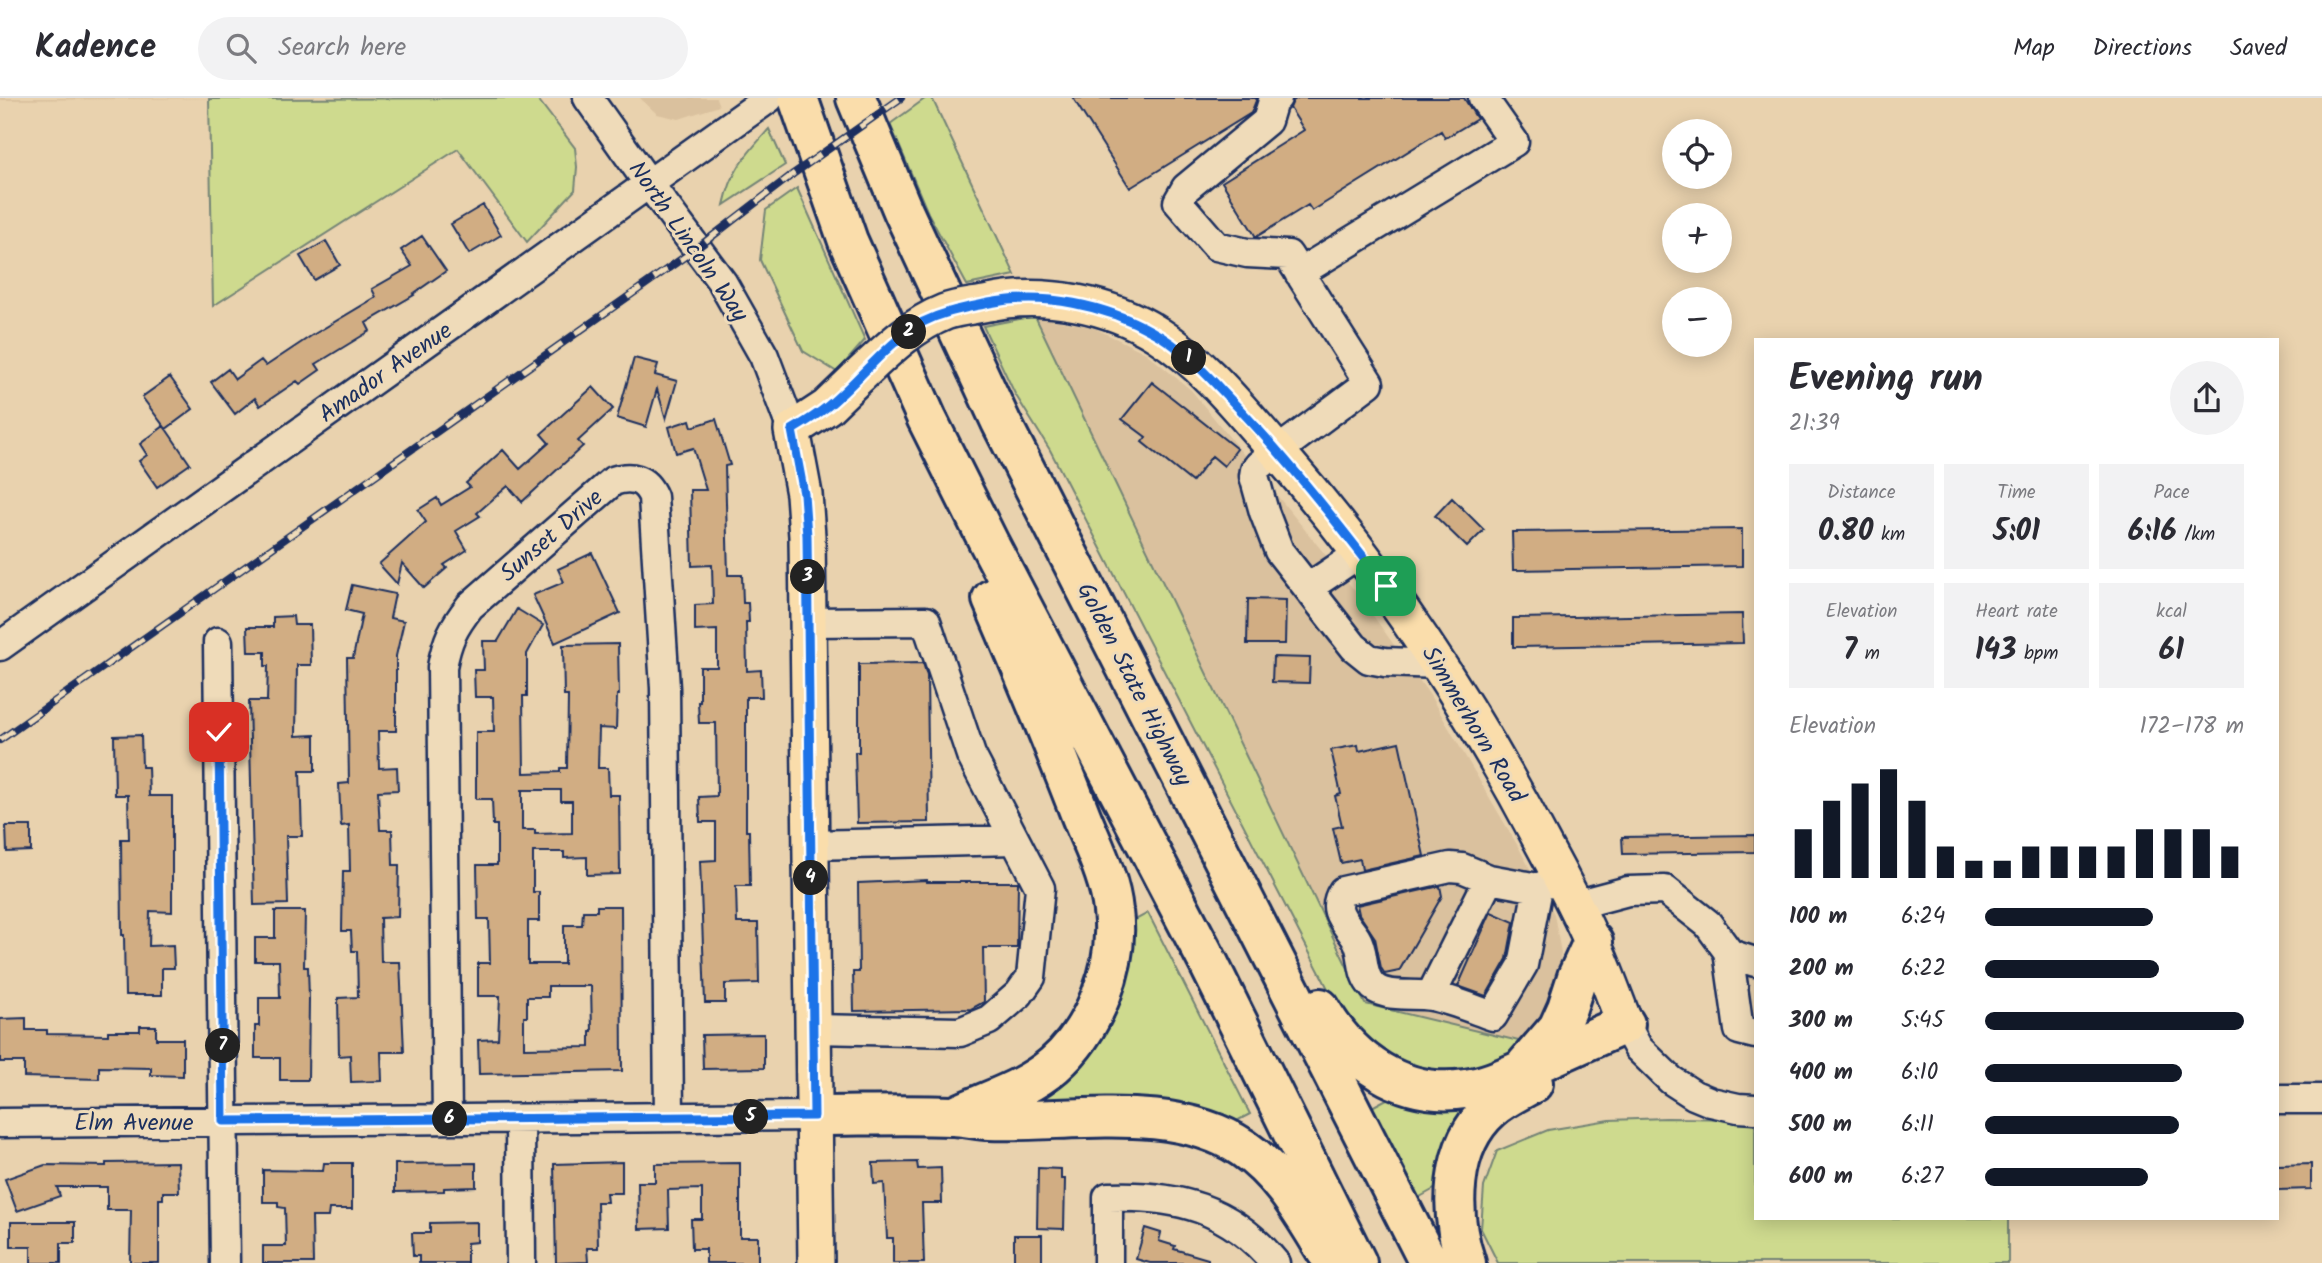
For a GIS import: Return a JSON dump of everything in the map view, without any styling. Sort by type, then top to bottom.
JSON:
[{"type":"highway","points":[[798,98],[848,241],[927,419],[995,556],[1208,962],[1357,1263]]},
{"type":"highway","name":"Golden State Highway","points":[[856,98],[903,211],[1001,422],[1429,1263]]},
{"type":"highway","points":[[927,419],[973,551],[1107,882],[1114,912],[1114,940],[1102,993],[1087,1023],[1070,1047],[1054,1065],[1034,1080],[954,1116]]},
{"type":"highway","points":[[1227,862],[1339,1037],[1367,1064],[1384,1075],[1412,1086],[1438,1090],[1466,1089],[1496,1082],[1522,1070],[1631,1036]]},
{"type":"highway","points":[[1522,1070],[1558,1028],[1593,942]]},
{"type":"highway","points":[[1466,1263],[1454,1214],[1455,1187],[1462,1157],[1475,1126],[1491,1108],[1534,1083],[1631,1036]]},
{"type":"highway","points":[[814,1116],[954,1116],[988,1120],[1159,1118],[1190,1124],[1217,1133],[1265,1164],[1288,1190],[1333,1263]]},
{"type":"main road","name":"Simmerhorn Road","points":[[792,430],[827,407],[893,344],[921,324],[948,311],[1010,298],[1035,299],[1084,305],[1121,316],[1154,332],[1194,362],[1318,498],[1386,586],[1439,663],[1510,782],[1558,890],[1593,942],[1631,1036]]},
{"type":"main road","name":"North Lincoln Way","points":[[792,430],[807,525],[816,1263]]},
{"type":"street","name":"North Lincoln Way","points":[[589,98],[722,282],[764,356],[792,430]]},
{"type":"street","points":[[1277,98],[1273,100],[1267,121],[1186,188],[1178,202],[1216,246],[1247,253],[1288,255],[1369,383],[1259,465],[1254,476],[1264,512],[1279,551],[1354,648],[1369,659],[1385,662],[1439,663]]},
{"type":"street","points":[[1299,273],[1514,142],[1483,98]]},
{"type":"street","name":"Amador Avenue","points":[[0,646],[764,101]]},
{"type":"street","name":"Sunset Drive","points":[[447,1119],[442,667],[445,648],[454,626],[470,606],[613,481],[627,477],[640,480],[650,489],[653,497],[661,607],[665,688],[668,1118]]},
{"type":"street","points":[[1308,588],[1360,552]]},
{"type":"street","points":[[808,622],[926,621],[971,755],[1040,888],[1031,977],[1019,995],[989,1020],[960,1032],[813,1029]]},
{"type":"street","points":[[218,642],[225,1263]]},
{"type":"street","points":[[811,845],[1015,840]]},
{"type":"street","points":[[1558,890],[1523,965],[1493,1016],[1430,995],[1378,991],[1369,983],[1364,972],[1361,947],[1338,913],[1338,899],[1343,891],[1450,867],[1462,868],[1489,879],[1558,890],[1665,890],[1708,924],[1730,954],[1754,962]]},
{"type":"street","points":[[1430,995],[1489,879]]},
{"type":"street","points":[[1728,951],[1739,1030],[1754,1034]]},
{"type":"street","name":"Simmerhorn Road","points":[[1631,1036],[1671,1080],[1694,1095],[1711,1102],[1754,1109]]},
{"type":"street","points":[[2279,1099],[2322,1099]]},
{"type":"street","name":"Elm Avenue","points":[[0,1123],[814,1116]]},
{"type":"street","points":[[520,1118],[521,1263]]},
{"type":"street","points":[[1108,1263],[1108,1197],[1141,1196],[1202,1208],[1245,1233],[1275,1263]]},
{"type":"shaded area","points":[[0,98],[235,98],[0,100]]},
{"type":"shaded area","points":[[640,98],[716,98],[719,106],[679,119],[657,114]]},
{"type":"shaded area","points":[[1035,317],[1092,327],[1146,353],[1191,390],[1359,596],[1429,694],[1519,848],[1554,914],[1561,953],[1553,998],[1527,1043],[1365,1004]]},
{"type":"green space","points":[[537,98],[575,148],[577,167],[575,190],[527,242],[458,149],[213,306],[209,99]]},
{"type":"green space","points":[[926,98],[932,98],[1015,275],[967,285],[928,213],[890,124]]},
{"type":"green space","points":[[769,129],[785,165],[724,205],[740,164]]},
{"type":"green space","points":[[797,188],[865,340],[837,372],[803,351],[760,260],[766,210]]},
{"type":"green space","points":[[1035,316],[1365,1004],[1527,1043],[1501,1066],[1468,1072],[1426,1069],[1390,1061],[1339,1010],[1050,450],[1015,394],[983,326]]},
{"type":"green space","points":[[1148,913],[1250,1114],[1229,1125],[1000,1108],[1053,1081],[1126,925]]},
{"type":"green space","points":[[1396,1094],[1478,1098],[1445,1183],[1418,1198],[1370,1108]]},
{"type":"green space","points":[[1754,1119],[1754,1220],[2008,1220],[2008,1263],[1498,1263],[1481,1229],[1484,1187],[1497,1151],[1548,1130],[1609,1120]]},
{"type":"building","points":[[1073,98],[1257,98],[1251,113],[1130,188]]},
{"type":"building","points":[[1298,98],[1464,98],[1477,119],[1445,138],[1441,131],[1312,211],[1308,205],[1256,237],[1222,182],[1304,130],[1290,108]]},
{"type":"building","points":[[483,205],[501,235],[469,254],[451,224]]},
{"type":"building","points":[[422,236],[446,271],[414,295],[366,323],[370,331],[316,364],[320,370],[300,384],[297,381],[260,406],[255,398],[235,414],[211,382],[228,369],[235,379],[261,360],[266,366],[376,297],[372,289],[412,266],[401,250]]},
{"type":"building","points":[[326,241],[340,265],[314,280],[300,256]]},
{"type":"building","points":[[634,358],[658,364],[655,375],[677,381],[666,419],[657,389],[646,427],[617,418]]},
{"type":"building","points":[[170,377],[193,409],[166,429],[142,397]]},
{"type":"building","points":[[1152,382],[1237,449],[1224,466],[1212,456],[1192,482],[1142,442],[1146,437],[1122,419]]},
{"type":"building","points":[[593,387],[613,409],[578,441],[583,446],[522,502],[508,486],[477,513],[480,516],[456,531],[467,550],[444,565],[447,568],[424,588],[402,563],[397,584],[379,564],[426,522],[418,510],[437,498],[441,505],[470,487],[466,483],[503,450],[520,469],[549,443],[541,434]]},
{"type":"building","points":[[716,419],[730,465],[725,466],[728,575],[742,575],[743,603],[748,603],[747,671],[761,670],[762,697],[746,697],[746,831],[749,831],[750,886],[736,886],[737,923],[758,923],[759,983],[725,984],[725,1003],[705,1003],[700,861],[716,860],[716,822],[700,822],[699,797],[717,796],[716,723],[699,723],[698,702],[700,667],[717,667],[717,630],[695,631],[695,605],[713,604],[712,565],[692,566],[690,490],[706,490],[693,448],[676,453],[669,427],[690,420],[692,427]]},
{"type":"building","points":[[164,426],[190,464],[157,487],[139,461],[147,455],[140,444]]},
{"type":"building","points":[[1452,498],[1484,530],[1467,547],[1435,516]]},
{"type":"building","points":[[1742,529],[1742,566],[1513,570],[1512,532]]},
{"type":"building","points":[[592,553],[620,613],[555,643],[533,595],[564,582],[558,569]]},
{"type":"building","points":[[352,585],[395,594],[390,618],[404,621],[396,656],[396,731],[378,731],[379,768],[397,767],[398,790],[378,791],[380,830],[392,830],[393,865],[399,865],[398,917],[380,918],[381,962],[400,962],[404,1052],[381,1052],[382,1081],[351,1082],[350,1055],[339,1056],[338,998],[358,997],[357,951],[352,951],[351,931],[342,931],[343,871],[350,871],[349,825],[341,826],[339,784],[349,783],[347,658],[353,658],[362,614],[346,610]]},
{"type":"building","points":[[1248,599],[1286,600],[1285,644],[1247,644]]},
{"type":"building","points":[[517,609],[543,625],[527,654],[527,696],[523,696],[524,773],[560,772],[560,768],[567,768],[568,696],[564,696],[563,645],[618,644],[619,695],[616,729],[599,728],[598,768],[608,768],[609,795],[619,795],[620,874],[587,875],[587,857],[564,858],[564,852],[533,852],[533,892],[539,892],[539,921],[528,921],[528,964],[564,964],[564,925],[582,925],[583,911],[597,911],[597,906],[621,906],[622,1071],[479,1074],[478,1040],[498,1039],[500,996],[478,996],[478,963],[490,963],[489,919],[478,919],[477,865],[497,865],[497,825],[493,825],[492,799],[476,799],[476,732],[494,732],[493,697],[475,697],[474,670],[484,670],[483,641],[498,641]],"holes":[[[522,790],[561,790],[561,801],[572,801],[572,833],[535,834],[535,830],[522,830]],[[548,986],[591,986],[590,1047],[524,1048],[527,997],[548,997]]]},
{"type":"building","points":[[1742,614],[1743,643],[1513,647],[1513,618]]},
{"type":"building","points":[[293,616],[294,625],[310,625],[311,665],[297,665],[296,736],[315,735],[315,771],[300,771],[302,836],[286,836],[288,904],[254,905],[249,701],[267,701],[268,666],[265,666],[265,652],[248,652],[247,627],[273,627],[273,617]]},
{"type":"building","points":[[1273,657],[1310,658],[1309,683],[1272,682]]},
{"type":"building","points":[[923,663],[927,676],[929,822],[857,823],[855,752],[859,752],[859,664]]},
{"type":"building","points":[[141,735],[142,767],[148,767],[149,796],[172,796],[172,912],[150,911],[149,946],[173,945],[174,968],[162,968],[162,995],[125,995],[121,839],[129,839],[128,795],[115,795],[114,736]]},
{"type":"building","points":[[1399,742],[1424,856],[1362,870],[1360,859],[1341,863],[1333,828],[1342,826],[1335,796],[1341,794],[1331,750],[1358,745],[1359,751]]},
{"type":"building","points":[[6,826],[31,826],[31,851],[7,852]]},
{"type":"building","points":[[1754,835],[1754,852],[1623,854],[1622,837]]},
{"type":"building","points":[[927,880],[1018,882],[1017,948],[983,948],[984,1002],[971,1009],[854,1011],[853,972],[859,972],[858,883]]},
{"type":"building","points":[[1440,886],[1442,896],[1399,971],[1385,974],[1381,968],[1375,938],[1359,914],[1357,905]]},
{"type":"building","points":[[275,911],[305,911],[304,967],[308,967],[309,999],[308,1080],[280,1080],[280,1058],[255,1058],[255,1026],[259,1026],[259,998],[280,998],[279,961],[255,961],[255,938],[275,938]]},
{"type":"building","points":[[1491,912],[1514,922],[1507,959],[1486,996],[1458,986]]},
{"type":"building","points":[[26,1018],[26,1030],[47,1030],[47,1034],[108,1035],[108,1031],[140,1031],[140,1026],[156,1026],[156,1039],[183,1039],[183,1076],[151,1075],[151,1068],[99,1067],[99,1079],[24,1077],[24,1062],[0,1062],[0,1019]]},
{"type":"building","points":[[764,1034],[764,1068],[703,1069],[702,1035]]},
{"type":"building","points":[[178,1162],[179,1192],[163,1192],[163,1199],[159,1199],[159,1263],[130,1263],[131,1210],[107,1210],[107,1187],[57,1187],[60,1196],[17,1211],[5,1179],[45,1165],[106,1166],[106,1163]]},
{"type":"building","points":[[622,1162],[622,1193],[606,1193],[607,1202],[597,1202],[598,1248],[587,1248],[588,1262],[556,1263],[554,1164]]},
{"type":"building","points":[[917,1162],[918,1169],[941,1168],[942,1203],[922,1203],[924,1263],[893,1263],[893,1238],[887,1238],[884,1183],[874,1184],[873,1163]]},
{"type":"building","points":[[324,1163],[352,1163],[352,1209],[329,1209],[328,1217],[312,1217],[313,1263],[263,1263],[263,1246],[286,1246],[285,1208],[278,1207],[278,1202],[263,1202],[263,1170],[323,1171]]},
{"type":"building","points":[[476,1163],[476,1187],[395,1192],[395,1164]]},
{"type":"building","points":[[740,1163],[740,1237],[758,1237],[758,1263],[706,1263],[706,1249],[692,1249],[691,1219],[702,1219],[702,1189],[668,1190],[669,1228],[639,1229],[638,1182],[655,1182],[655,1164]]},
{"type":"building","points":[[2311,1164],[2311,1189],[2279,1190],[2279,1165]]},
{"type":"building","points":[[1038,1168],[1061,1169],[1061,1179],[1065,1179],[1064,1229],[1037,1228]]},
{"type":"building","points":[[11,1222],[75,1222],[75,1243],[61,1243],[61,1263],[31,1263],[31,1247],[11,1247]]},
{"type":"building","points":[[477,1222],[477,1242],[467,1243],[467,1263],[419,1263],[419,1256],[413,1256],[412,1233],[430,1233],[430,1223]]},
{"type":"building","points":[[1145,1228],[1161,1233],[1159,1241],[1175,1246],[1174,1249],[1208,1259],[1208,1263],[1150,1263],[1136,1259]]},
{"type":"building","points":[[1014,1235],[1042,1235],[1042,1263],[1014,1263]]},
{"type":"railway","points":[[0,740],[697,248],[793,174],[901,98]]},
{"type":"route","points":[[219,732],[223,1121],[814,1116],[807,536],[804,494],[792,430],[827,407],[893,344],[921,324],[948,311],[1010,298],[1084,305],[1121,316],[1154,332],[1194,362],[1318,498],[1386,586]]}]
